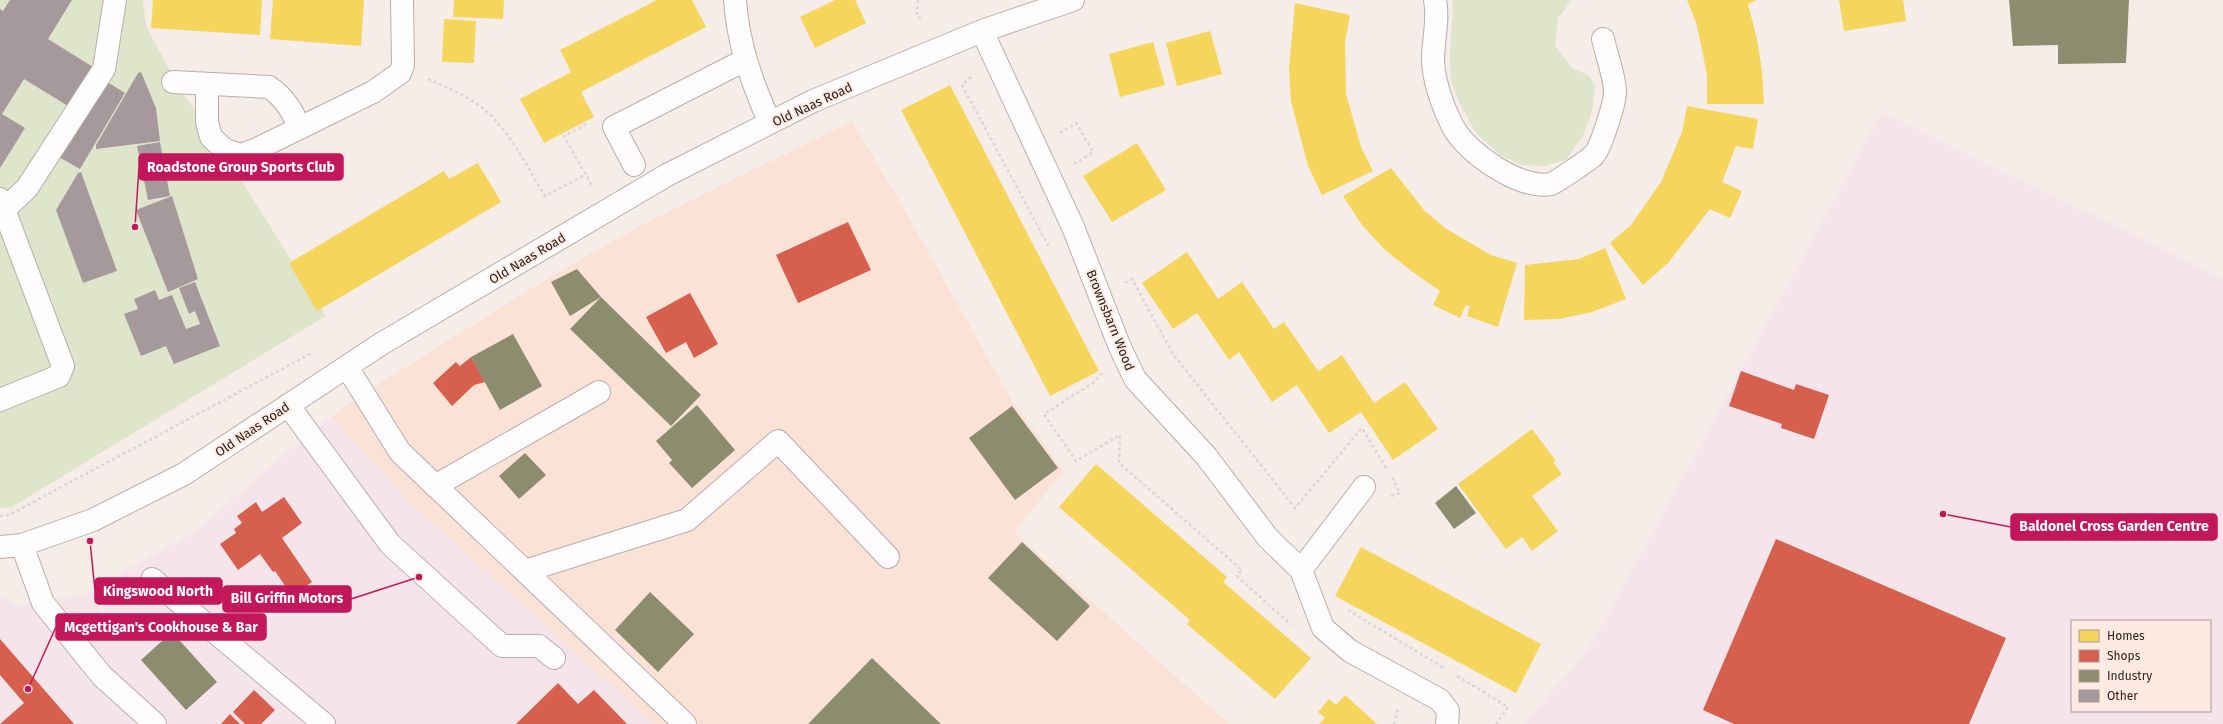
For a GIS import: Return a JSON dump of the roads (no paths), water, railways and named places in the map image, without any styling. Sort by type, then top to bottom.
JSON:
[{"type":"street","points":[[0,400],[59,376],[62,366],[2,204],[27,188],[104,69],[115,0]]},
{"type":"street","points":[[207,84],[207,122],[211,137],[225,150],[241,155],[373,92],[400,73],[403,65],[402,0]]},
{"type":"street","points":[[736,0],[737,22],[745,60],[751,81],[770,123]]},
{"type":"street","name":"Old Naas Road","points":[[0,547],[22,545],[93,520],[184,474],[381,344],[667,175],[813,101],[982,32],[1073,0]]},
{"type":"street","points":[[1435,0],[1437,9],[1433,61],[1440,99],[1454,128],[1479,156],[1501,171],[1528,184],[1552,184],[1594,155],[1604,133],[1615,92],[1603,39]]},
{"type":"street","name":"Brownsbarn Wood","points":[[982,32],[1073,227],[1119,345],[1135,379],[1206,456],[1268,538],[1301,570],[1322,628],[1350,651],[1440,700],[1448,712],[1447,724]]},
{"type":"street","points":[[634,165],[614,128],[745,60]]},
{"type":"street","points":[[173,82],[269,87],[282,96],[300,128]]},
{"type":"street","points":[[347,367],[400,452],[686,724]]},
{"type":"street","points":[[436,486],[599,392]]},
{"type":"street","points":[[288,405],[390,544],[502,646],[539,646],[554,658]]},
{"type":"street","points":[[525,571],[687,520],[778,441],[888,557]]},
{"type":"street","points":[[1301,570],[1364,487]]},
{"type":"street","points":[[22,545],[43,603],[102,676],[155,724]]},
{"type":"street","points":[[152,579],[324,724]]},
{"type":"place","name":"Roadstone Group Sports Club","points":[[135,227]]},
{"type":"place","name":"Baldonel Cross Garden Centre","points":[[1943,514]]},
{"type":"place","name":"Kingswood North","points":[[90,541]]},
{"type":"place","name":"Bill Griffin Motors","points":[[419,577]]},
{"type":"place","name":"Mcgettigan's Cookhouse & Bar","points":[[28,689]]}]
